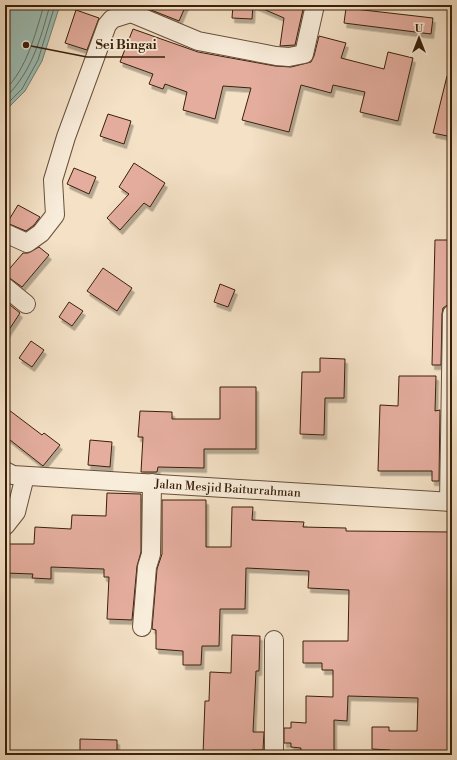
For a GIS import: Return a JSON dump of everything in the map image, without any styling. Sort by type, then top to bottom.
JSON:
[{"type":"street","points":[[5,233],[27,243],[41,233],[55,215],[53,180],[66,137],[107,25],[112,19],[134,9],[198,41],[276,56],[289,57],[304,54],[314,5]]},
{"type":"street","points":[[5,287],[26,304]]},
{"type":"street","points":[[450,502],[452,314]]},
{"type":"street","name":"Jalan Mesjid Baiturrahman","points":[[5,471],[13,475],[25,476],[450,502]]},
{"type":"street","points":[[5,526],[16,512],[25,476]]},
{"type":"street","points":[[142,627],[147,567],[151,554],[152,484]]},
{"type":"street","points":[[274,640],[274,755]]},
{"type":"water","points":[[5,5],[60,5],[42,61],[25,91],[5,111]]},
{"type":"building","points":[[146,5],[186,5],[179,21],[146,8]]},
{"type":"building","points":[[233,5],[253,5],[252,19],[232,18]]},
{"type":"building","points":[[254,5],[304,5],[295,45],[280,46],[284,18]]},
{"type":"building","points":[[346,8],[433,18],[431,34],[344,23]]},
{"type":"building","points":[[76,10],[99,18],[87,50],[65,43]]},
{"type":"building","points":[[133,29],[198,52],[275,66],[291,67],[311,62],[319,36],[346,43],[341,58],[384,69],[388,52],[413,58],[398,121],[360,112],[365,92],[333,85],[331,93],[301,85],[289,132],[242,120],[251,88],[223,86],[215,119],[183,110],[187,92],[165,84],[163,89],[149,84],[153,74],[120,62]]},
{"type":"building","points":[[447,76],[452,77],[452,137],[433,133]]},
{"type":"building","points":[[108,114],[131,121],[124,144],[100,136]]},
{"type":"building","points":[[134,163],[165,183],[150,207],[144,203],[120,230],[107,218],[129,194],[119,187]]},
{"type":"building","points":[[74,168],[96,177],[89,194],[67,184]]},
{"type":"building","points":[[18,205],[40,217],[34,225],[26,231],[7,223]]},
{"type":"building","points":[[435,240],[451,240],[449,304],[443,308],[442,314],[441,365],[432,365]]},
{"type":"building","points":[[39,247],[49,255],[22,287],[11,279],[5,277],[5,274],[23,253],[28,253]]},
{"type":"building","points":[[103,268],[132,288],[117,311],[87,291]]},
{"type":"building","points":[[220,284],[235,290],[228,307],[214,302]]},
{"type":"building","points":[[5,301],[20,313],[5,336]]},
{"type":"building","points":[[69,302],[83,311],[72,326],[59,317]]},
{"type":"building","points":[[31,341],[44,350],[32,367],[19,358]]},
{"type":"building","points":[[320,358],[345,359],[344,398],[325,398],[324,435],[300,434],[302,372],[320,372]]},
{"type":"building","points":[[399,376],[436,376],[435,411],[440,410],[439,481],[432,481],[432,471],[378,471],[380,405],[398,406]]},
{"type":"building","points":[[220,387],[256,387],[256,449],[204,449],[204,468],[158,467],[157,472],[141,472],[143,437],[138,437],[140,411],[172,412],[172,419],[220,419]]},
{"type":"building","points":[[5,407],[42,435],[44,433],[60,445],[43,466],[5,436]]},
{"type":"building","points":[[90,440],[112,442],[110,467],[88,465]]},
{"type":"building","points":[[107,493],[141,494],[141,552],[137,566],[132,620],[107,619],[109,577],[104,577],[104,569],[51,567],[51,579],[32,578],[33,574],[5,573],[5,544],[34,544],[35,527],[71,529],[72,515],[106,516]]},
{"type":"building","points":[[162,500],[206,500],[206,547],[231,547],[232,507],[253,507],[252,520],[304,522],[303,527],[346,528],[346,531],[452,532],[452,755],[390,755],[390,750],[372,749],[372,727],[389,727],[389,731],[417,731],[418,698],[348,696],[347,721],[334,720],[334,755],[300,755],[301,748],[291,747],[291,743],[284,743],[284,728],[291,728],[291,722],[306,723],[306,696],[333,697],[333,670],[322,670],[322,663],[303,663],[303,641],[348,641],[349,590],[308,588],[309,571],[246,568],[245,609],[220,609],[219,646],[202,646],[201,665],[183,665],[183,651],[156,649],[156,630],[152,629],[157,569],[162,554]]},
{"type":"building","points":[[232,635],[260,636],[259,671],[256,671],[253,732],[264,732],[263,750],[252,750],[252,755],[203,755],[205,701],[209,701],[210,672],[231,673]]},
{"type":"building","points":[[80,739],[117,740],[117,755],[80,755]]},
{"type":"place","name":"Sei Bingai","points":[[26,45]]}]
